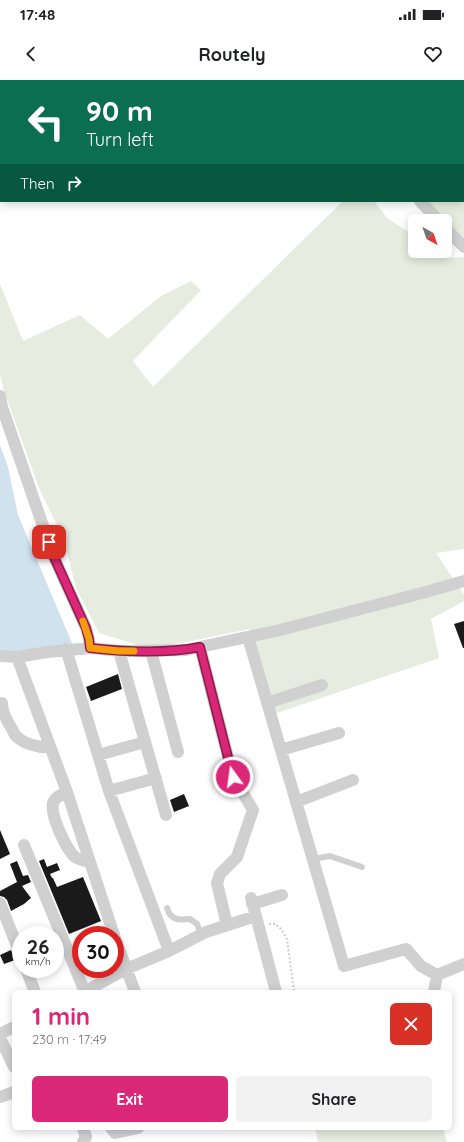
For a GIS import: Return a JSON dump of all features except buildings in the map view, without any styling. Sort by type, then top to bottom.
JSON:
[{"type":"street","points":[[421,202],[432,214]]},
{"type":"street","points":[[452,235],[464,247]]},
{"type":"street","points":[[0,396],[53,555],[86,628],[90,648]]},
{"type":"street","points":[[0,656],[17,657],[90,648],[119,651],[186,650],[280,630],[464,581]]},
{"type":"street","points":[[248,637],[344,966],[406,949],[421,966],[437,975]]},
{"type":"street","points":[[200,647],[233,777],[253,810],[237,857],[220,874],[217,883],[228,925]]},
{"type":"street","points":[[66,650],[109,791],[169,951]]},
{"type":"street","points":[[119,651],[166,815]]},
{"type":"street","points":[[151,651],[178,752]]},
{"type":"street","points":[[17,657],[67,792],[111,926]]},
{"type":"street","points":[[267,703],[322,685]]},
{"type":"street","points":[[2,703],[2,711],[16,735],[22,740],[33,745],[50,747]]},
{"type":"street","points":[[281,750],[339,733]]},
{"type":"street","points":[[98,755],[145,742]]},
{"type":"street","points":[[109,791],[156,778]]},
{"type":"street","points":[[296,802],[353,780]]},
{"type":"street","points":[[67,792],[57,797],[53,804],[59,829],[70,851],[76,858],[89,862]]},
{"type":"street","points":[[24,845],[84,990]]},
{"type":"street","points":[[275,990],[252,901],[282,896]]},
{"type":"street","points":[[0,903],[12,933]]},
{"type":"street","points":[[89,990],[126,969],[169,951],[201,934],[228,925],[257,919]]},
{"type":"street","points":[[124,963],[133,990]]},
{"type":"street","points":[[437,975],[464,964]]},
{"type":"street","points":[[434,990],[437,975]]},
{"type":"street","points":[[30,978],[34,990]]},
{"type":"street","points":[[0,1034],[12,1028]]},
{"type":"street","points":[[0,1038],[12,1062]]},
{"type":"street","points":[[0,1097],[12,1093]]},
{"type":"street","points":[[83,1142],[86,1136],[84,1130]]},
{"type":"street","points":[[113,1130],[115,1133],[129,1130]]},
{"type":"lane","points":[[313,859],[330,856],[362,867]]},
{"type":"lane","points":[[167,908],[173,918],[182,920],[190,919],[197,924],[201,934]]},
{"type":"path","points":[[257,919],[275,924],[281,929],[287,938],[294,990]]},
{"type":"shaded area","points":[[342,202],[375,202],[387,218],[408,232],[408,258],[464,257],[464,549],[436,553],[464,595],[464,601],[431,619],[439,658],[274,714],[250,629],[151,649],[99,633],[76,588],[64,540],[39,488],[4,391],[0,374],[0,284],[23,341],[80,315],[108,339],[161,296],[191,281],[201,290],[133,361],[153,387]]},
{"type":"shaded area","points":[[429,202],[464,202],[464,241],[452,228],[452,214],[440,214]]},
{"type":"shaded area","points":[[315,1130],[444,1130],[447,1142],[318,1142]]},
{"type":"water","points":[[0,445],[8,467],[18,515],[77,655],[0,658]]},
{"type":"slow traffic","points":[[83,621],[89,639],[90,648],[134,651]]},
{"type":"route","points":[[49,542],[53,555],[86,628],[90,648],[119,651],[151,651],[186,650],[200,647],[233,777]]}]
